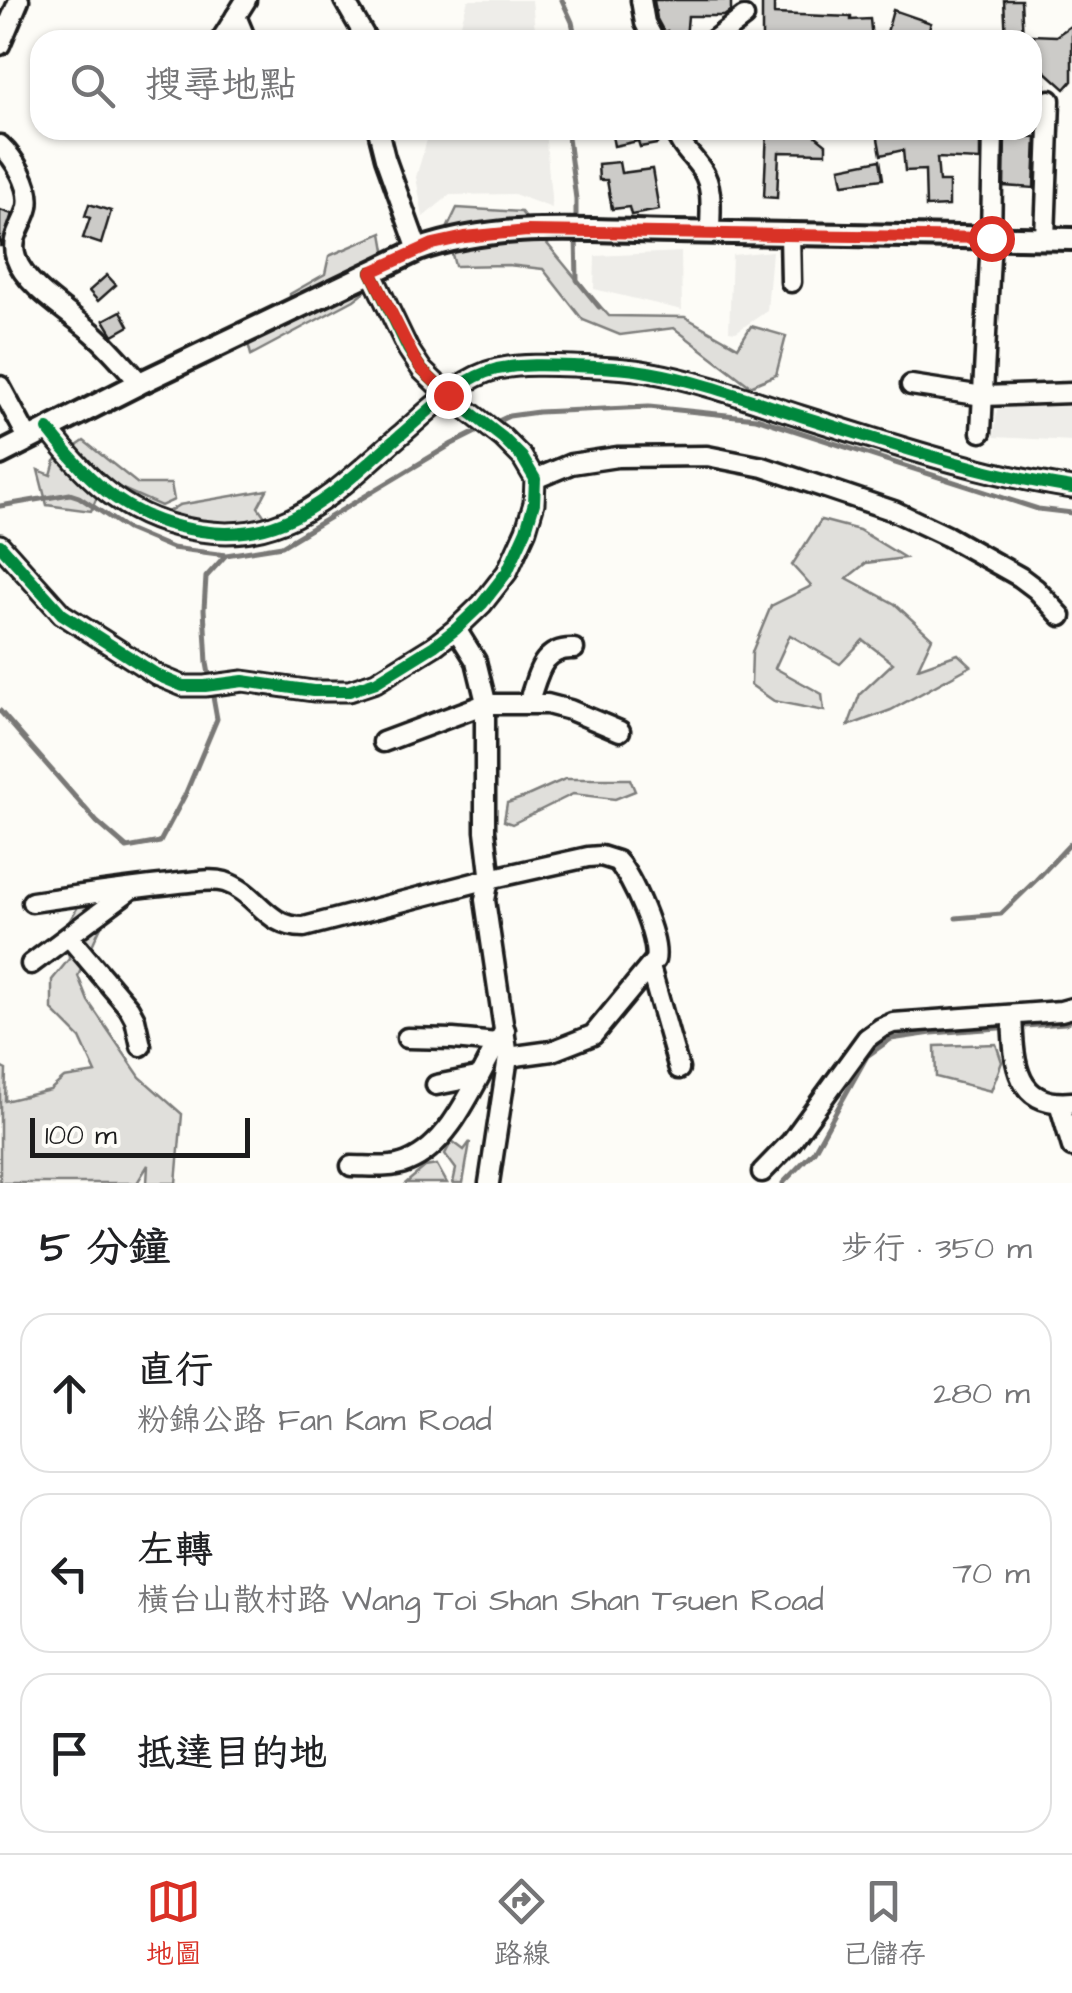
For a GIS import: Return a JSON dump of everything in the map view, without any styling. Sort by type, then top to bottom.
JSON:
[{"type":"main road","points":[[0,454],[418,250],[465,237],[508,232],[710,232],[1072,238]]},
{"type":"street","points":[[0,45],[19,0]]},
{"type":"street","points":[[344,0],[362,30]]},
{"type":"street","points":[[641,0],[649,30]]},
{"type":"street","points":[[227,30],[241,8]]},
{"type":"street","points":[[726,30],[744,16]]},
{"type":"street","points":[[1045,238],[1050,100]]},
{"type":"street","points":[[380,140],[418,250]]},
{"type":"street","points":[[679,140],[706,177],[710,232]]},
{"type":"street","points":[[981,432],[993,140]]},
{"type":"street","points":[[0,146],[11,157],[28,197],[14,243],[19,265],[140,383]]},
{"type":"street","points":[[790,234],[791,282]]},
{"type":"street","points":[[0,546],[62,614],[159,676],[182,686],[255,682],[313,692],[348,690],[376,682],[434,646],[498,586],[516,554],[534,503],[534,480],[522,457],[422,370],[371,272]]},
{"type":"street","points":[[48,429],[84,473],[121,504],[184,529],[233,534],[283,522],[305,511],[448,395],[486,373],[537,365],[635,370],[690,381],[933,457],[1072,488]]},
{"type":"street","points":[[911,385],[983,396],[1072,393]]},
{"type":"street","points":[[0,386],[28,438]]},
{"type":"street","points":[[534,480],[571,464],[618,457],[707,456],[763,467],[894,511],[947,536],[1036,589],[1062,616]]},
{"type":"street","points":[[456,629],[476,661],[485,704],[485,831],[490,863],[486,908],[503,1043],[490,1183]]},
{"type":"street","points":[[528,703],[549,654],[574,649]]},
{"type":"street","points":[[383,742],[485,704],[547,704],[620,732]]},
{"type":"street","points":[[32,902],[222,881],[246,894],[285,926],[304,927],[588,856],[617,860],[636,891],[657,956],[594,1035],[552,1052],[453,1038],[407,1038]]},
{"type":"street","points":[[31,964],[134,888]]},
{"type":"street","points":[[69,937],[130,1008],[141,1046]]},
{"type":"street","points":[[650,966],[679,1069]]},
{"type":"street","points":[[762,1172],[791,1142],[867,1038],[881,1028],[893,1023],[1072,1008]]},
{"type":"street","points":[[1012,1015],[1016,1070],[1032,1093],[1045,1100],[1066,1102],[1072,1148]]},
{"type":"street","points":[[351,1166],[394,1165],[408,1162],[425,1151],[454,1121],[478,1077],[503,1043]]},
{"type":"street","points":[[436,1085],[478,1077]]},
{"type":"shaded area","points":[[468,0],[532,0],[535,30],[459,30]]},
{"type":"shaded area","points":[[427,140],[546,140],[552,208],[514,194],[450,195],[423,217],[416,177]]},
{"type":"shaded area","points":[[457,208],[521,212],[609,316],[685,317],[738,347],[751,326],[786,336],[776,375],[750,386],[674,328],[620,335],[583,320],[543,269],[455,266],[446,231]]},
{"type":"shaded area","points":[[382,233],[389,273],[354,300],[251,355],[248,343],[290,322],[290,294],[325,274],[329,256]]},
{"type":"shaded area","points":[[772,251],[767,311],[736,332],[729,331],[732,255]]},
{"type":"shaded area","points":[[681,252],[682,310],[594,289],[595,256]]},
{"type":"shaded area","points":[[998,401],[1072,407],[1072,441],[994,437]]},
{"type":"shaded area","points":[[84,441],[138,484],[171,484],[174,500],[161,506],[107,482],[83,481],[97,497],[91,511],[47,505],[38,470],[51,475],[55,461]]},
{"type":"shaded area","points":[[267,490],[258,507],[268,521],[186,524],[166,513],[179,505]]},
{"type":"shaded area","points":[[821,520],[859,530],[905,558],[866,563],[847,578],[895,604],[932,638],[918,668],[958,654],[971,666],[891,710],[848,726],[860,694],[893,663],[863,640],[840,664],[790,635],[775,668],[822,694],[824,711],[774,701],[751,685],[752,652],[771,606],[811,586],[792,565]]},
{"type":"shaded area","points":[[565,779],[630,779],[635,791],[615,799],[573,794],[512,824],[504,821],[507,803]]},
{"type":"shaded area","points":[[98,896],[101,926],[78,976],[88,1001],[140,1077],[182,1114],[176,1183],[147,1183],[148,1165],[137,1183],[0,1183],[0,1067],[6,1070],[5,1101],[50,1090],[64,1078],[96,1073],[80,1038],[52,1010],[52,980],[69,959],[67,925],[80,903]]},
{"type":"shaded area","points":[[996,1044],[1002,1062],[991,1091],[936,1077],[935,1046]]},
{"type":"shaded area","points":[[452,1141],[464,1150],[470,1142],[463,1183],[453,1183],[456,1169],[445,1154]]},
{"type":"shaded area","points":[[437,1165],[447,1183],[406,1183],[425,1167]]},
{"type":"building","points":[[654,0],[731,0],[731,11],[724,16],[688,16],[687,30],[663,30]]},
{"type":"building","points":[[1004,0],[1021,0],[1022,30],[1006,30]]},
{"type":"building","points":[[762,2],[774,2],[774,14],[870,19],[871,30],[762,30]]},
{"type":"building","points":[[893,10],[931,23],[929,30],[888,30]]},
{"type":"building","points":[[1072,25],[1072,81],[1065,89],[1045,71],[1042,93],[1042,35],[1056,36]]},
{"type":"building","points":[[613,140],[656,140],[657,144],[640,147],[638,141],[614,146]]},
{"type":"building","points":[[767,140],[821,140],[826,144],[826,153],[779,152],[777,198],[764,197]]},
{"type":"building","points":[[878,140],[980,140],[980,160],[937,158],[939,182],[949,182],[949,206],[926,207],[925,170],[905,171],[903,150],[881,155]]},
{"type":"building","points":[[1005,140],[1036,140],[1034,188],[1004,186]]},
{"type":"building","points":[[880,160],[883,179],[843,184],[840,168]]},
{"type":"building","points":[[619,162],[621,173],[652,169],[659,210],[631,215],[629,207],[612,209],[607,180],[599,180],[598,164]]},
{"type":"building","points":[[89,204],[111,211],[101,244],[83,238],[90,218],[85,216]]},
{"type":"building","points":[[0,210],[12,214],[1,246],[0,246]]},
{"type":"building","points":[[107,275],[116,285],[98,301],[89,291]]},
{"type":"building","points":[[121,311],[129,326],[113,335],[104,320]]},
{"type":"waterway","points":[[562,0],[574,30]]},
{"type":"waterway","points":[[568,140],[576,226]]},
{"type":"waterway","points":[[576,237],[577,280],[599,307]]},
{"type":"waterway","points":[[492,424],[509,416],[538,412],[649,407],[756,418],[1038,509],[1072,513]]},
{"type":"waterway","points":[[0,506],[70,494],[127,529],[172,548],[226,555],[282,546],[482,429]]},
{"type":"waterway","points":[[0,711],[97,822],[127,848],[160,842],[217,719],[207,663],[204,609],[206,577],[225,556]]},
{"type":"waterway","points":[[956,918],[1001,914],[1072,842]]},
{"type":"waterway","points":[[783,1183],[814,1151],[867,1056],[891,1039],[1072,1020]]},
{"type":"cycle path","points":[[0,545],[62,614],[159,676],[183,686],[243,681],[313,691],[349,691],[376,682],[434,646],[482,604],[507,572],[526,530],[534,503],[535,479],[522,457],[503,438],[422,370],[371,272]]},
{"type":"cycle path","points":[[48,429],[96,483],[132,509],[176,526],[211,532],[263,529],[299,515],[344,484],[444,397],[483,374],[525,366],[639,370],[687,380],[935,457],[1072,488]]},
{"type":"route","points":[[448,395],[422,370],[408,349],[371,272],[433,244],[527,231],[991,238]]}]
